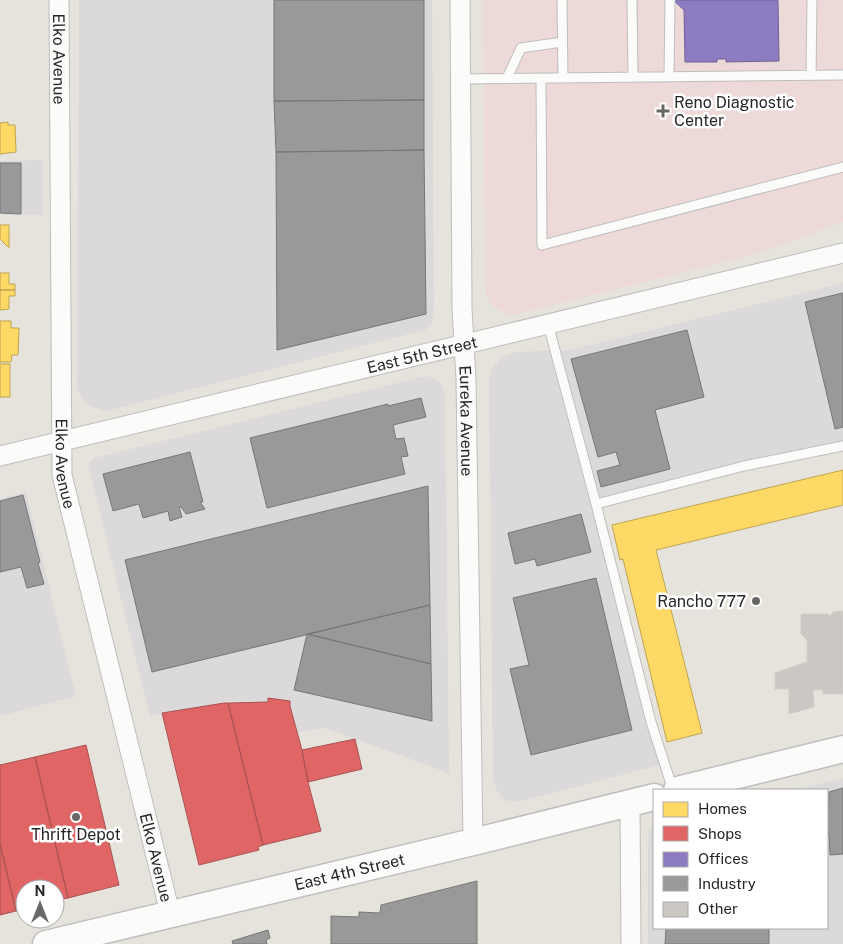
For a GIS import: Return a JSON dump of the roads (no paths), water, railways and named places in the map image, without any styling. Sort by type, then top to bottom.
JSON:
[{"type":"main road","points":[[681,789],[843,749]]},
{"type":"main road","name":"East 4th Street","points":[[46,944],[653,797]]},
{"type":"street","name":"Elko Avenue","points":[[59,0],[62,475],[170,913]]},
{"type":"street","name":"Eureka Avenue","points":[[460,0],[463,344],[466,379],[473,842]]},
{"type":"street","name":"East 5th Street","points":[[0,456],[843,253]]},
{"type":"street","points":[[630,804],[630,944]]},
{"type":"lane","points":[[562,0],[563,78]]},
{"type":"lane","points":[[632,0],[633,77]]},
{"type":"lane","points":[[670,0],[670,77]]},
{"type":"lane","points":[[811,75],[812,0]]},
{"type":"lane","points":[[507,78],[521,48],[562,42]]},
{"type":"lane","points":[[460,79],[843,75]]},
{"type":"lane","points":[[541,78],[542,245],[843,167]]},
{"type":"lane","points":[[548,324],[651,722],[673,789]]},
{"type":"lane","points":[[596,504],[744,466],[843,446]]},
{"type":"place","name":"Reno Diagnostic Center","points":[[663,111]]},
{"type":"place","name":"Rancho 777","points":[[756,601]]},
{"type":"place","name":"Thrift Depot","points":[[76,817]]}]
